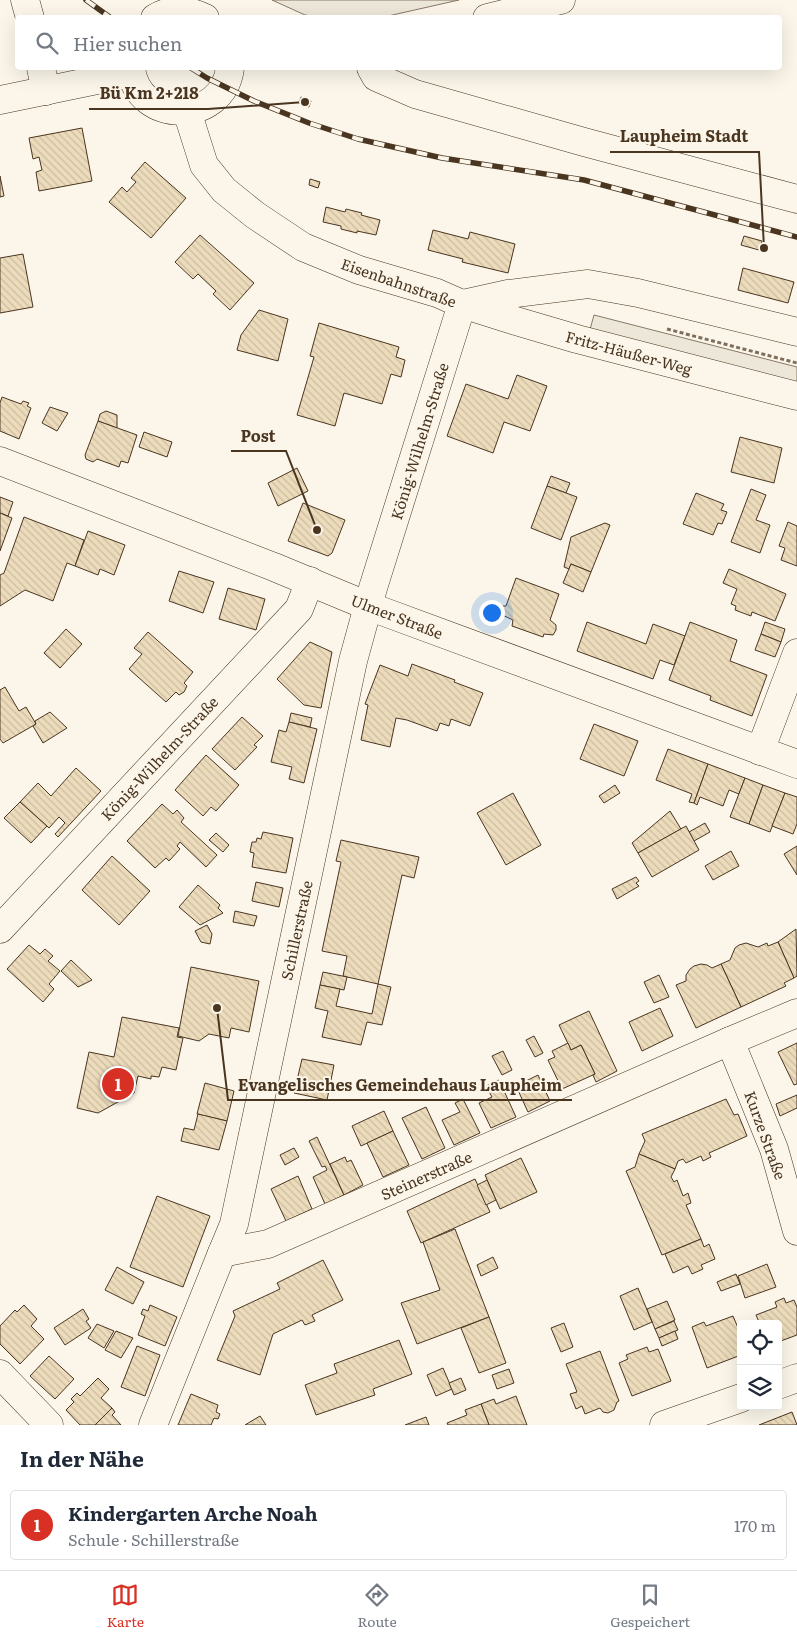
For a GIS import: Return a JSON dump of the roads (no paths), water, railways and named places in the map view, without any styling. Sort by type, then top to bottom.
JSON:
[{"type":"street","points":[[25,0],[29,15]]},
{"type":"street","points":[[498,15],[561,0]]},
{"type":"street","points":[[155,11],[177,10],[194,12],[200,15]]},
{"type":"street","points":[[0,100],[44,79],[131,70],[137,86],[146,98],[158,106],[172,111],[187,111],[201,107],[214,99],[224,86],[229,70]]},
{"type":"street","points":[[372,70],[376,77],[415,94],[797,199]]},
{"type":"street","name":"Eisenbahnstraße","points":[[187,111],[204,165],[224,190],[255,215],[303,248],[358,270],[437,292],[462,304],[508,294],[588,284],[638,293],[797,332]]},
{"type":"street","name":"Fritz-Häußer-Weg","points":[[462,304],[577,339],[797,396]]},
{"type":"street","name":"König-Wilhelm-Straße","points":[[368,606],[462,304]]},
{"type":"street","name":"Ulmer Straße","points":[[0,461],[368,606],[797,764]]},
{"type":"street","name":"König-Wilhelm-Straße","points":[[0,929],[299,609],[310,582]]},
{"type":"street","name":"Schillerstraße","points":[[222,1253],[234,1224],[353,661],[368,606]]},
{"type":"street","points":[[760,751],[797,653]]},
{"type":"street","name":"Steinerstraße","points":[[222,1253],[268,1244],[797,1013]]},
{"type":"street","name":"Kurze Straße","points":[[730,1041],[774,1149],[797,1231]]},
{"type":"street","points":[[152,1425],[222,1253]]},
{"type":"street","points":[[0,1374],[49,1425]]},
{"type":"street","points":[[782,1384],[797,1378]]},
{"type":"street","points":[[664,1425],[737,1399]]},
{"type":"railway","points":[[86,0],[107,15]]},
{"type":"railway","points":[[194,70],[254,101],[309,123],[358,139],[442,158],[584,180],[797,237]]},
{"type":"place","name":"Bü Km 2+218","points":[[305,102]]},
{"type":"place","name":"Laupheim Stadt","points":[[764,248]]},
{"type":"place","name":"Post","points":[[317,530]]},
{"type":"place","name":"Evangelisches Gemeindehaus Laupheim","points":[[217,1008]]},
{"type":"place","name":"Kindergarten Arche Noah","points":[[118,1084]]}]
